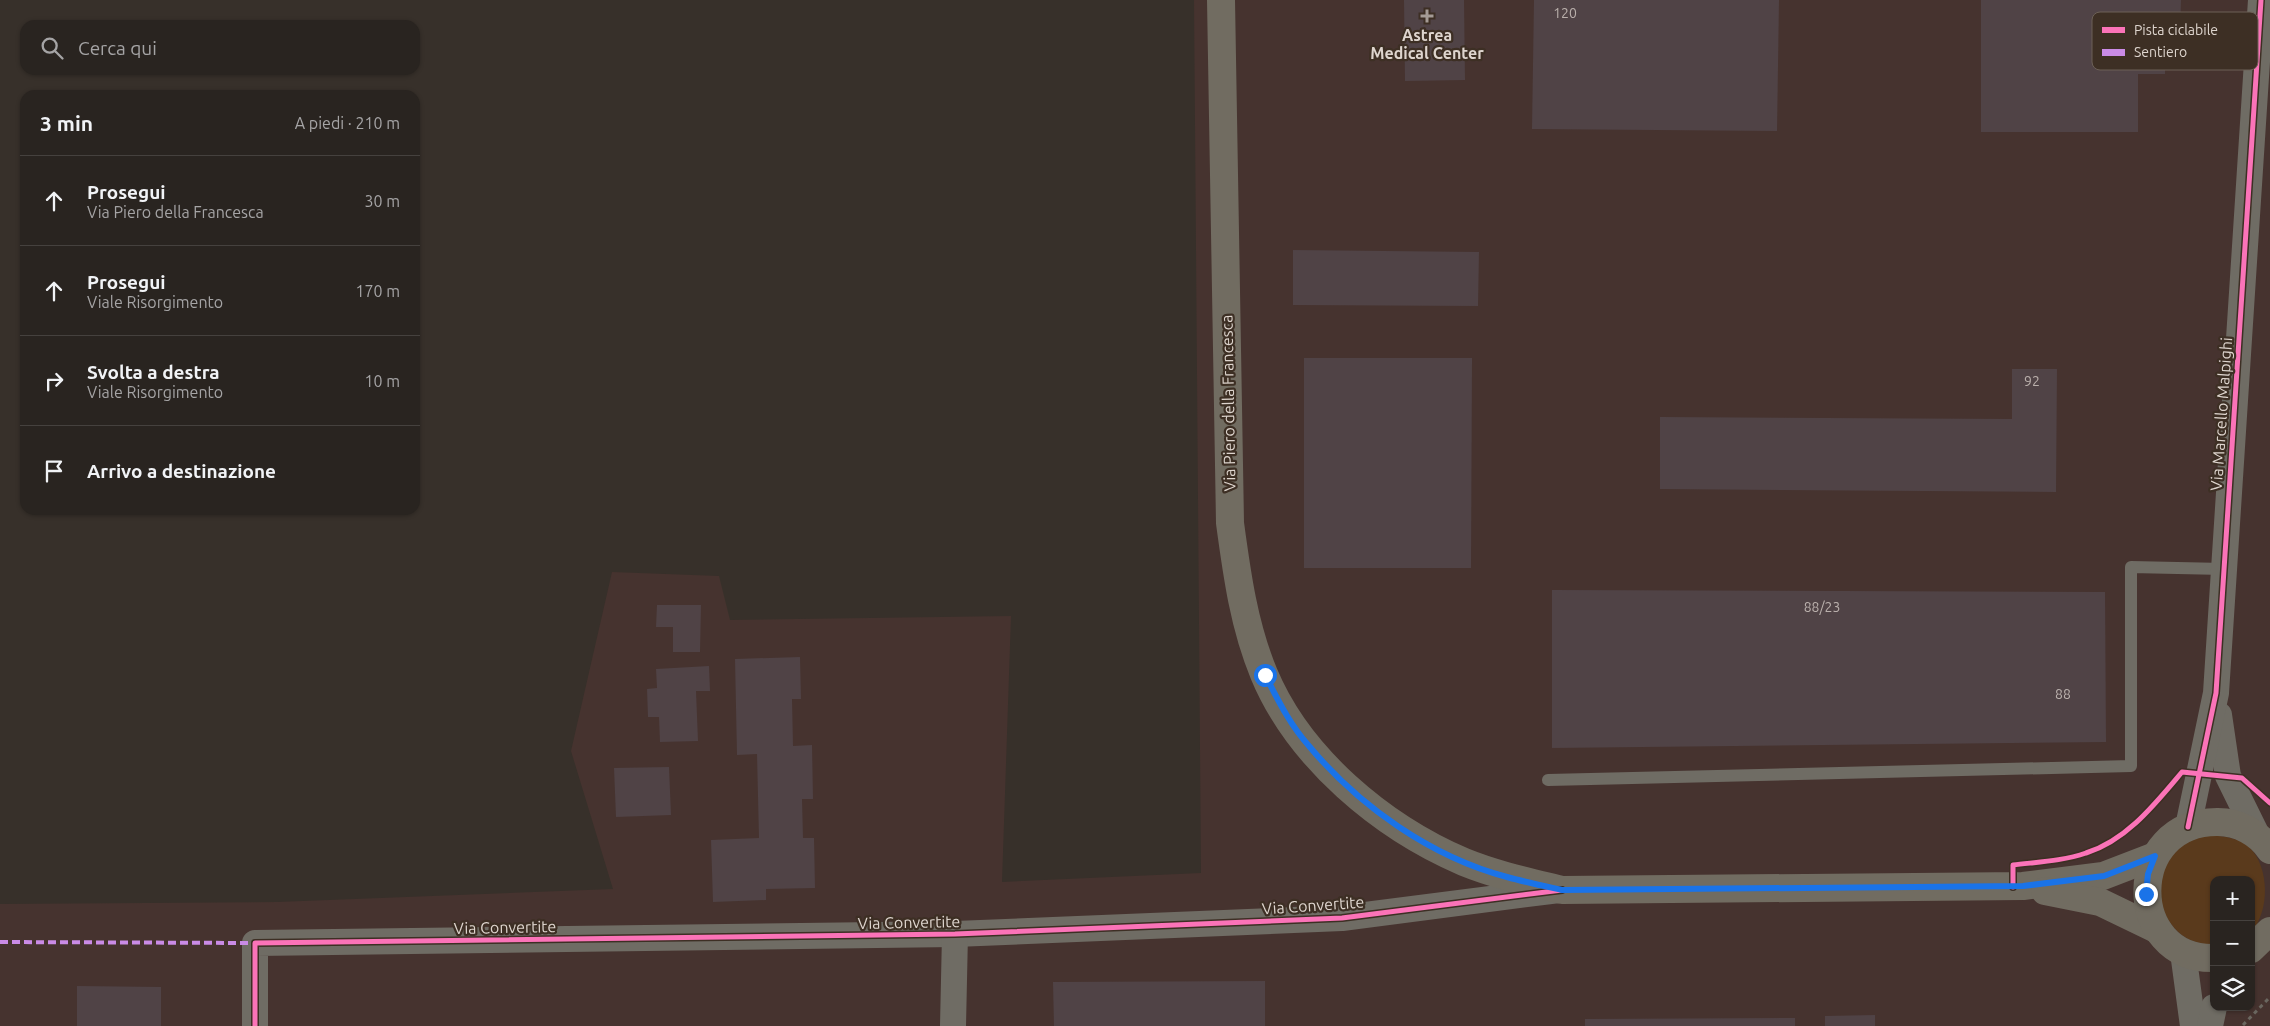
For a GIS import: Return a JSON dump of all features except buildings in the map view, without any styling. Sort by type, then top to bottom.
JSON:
[{"type":"main road","name":"Via Piero della Francesca","points":[[1221,0],[1230,523],[1236,574],[1249,630],[1265,675],[1284,711],[1308,746],[1338,778],[1370,806],[1405,830],[1456,858],[1505,877],[1562,890],[2023,886]]},
{"type":"main road","points":[[2210,958],[2205,959],[2183,952],[2169,942],[2158,930],[2150,913],[2146,894],[2148,874],[2155,856],[2169,839],[2188,827],[2206,822],[2224,822],[2242,827],[2264,843]]},
{"type":"main road","points":[[2023,886],[2104,876],[2155,856]]},
{"type":"main road","points":[[2023,886],[2100,902],[2158,930]]},
{"type":"main road","points":[[2255,945],[2270,931]]},
{"type":"street","name":"Via Marcello Malpighi","points":[[2258,32],[2260,0]]},
{"type":"street","name":"Via Marcello Malpighi","points":[[2188,827],[2216,693],[2256,70]]},
{"type":"street","name":"Via Marcello Malpighi","points":[[2216,693],[2228,776],[2264,843]]},
{"type":"street","name":"Via Convertite","points":[[255,1026],[255,943],[955,934],[1342,918],[1562,890]]},
{"type":"street","points":[[953,1026],[955,934]]},
{"type":"street","points":[[2183,952],[2193,1026]]},
{"type":"street","points":[[2210,1026],[2213,1011]]},
{"type":"lane","points":[[1548,780],[2130,766],[2131,567],[2224,569]]},
{"type":"path","points":[[2243,1026],[2270,996]]},
{"type":"shaded area","points":[[1194,0],[2270,0],[2270,1026],[0,1026],[0,904],[277,902],[613,889],[571,751],[612,572],[719,576],[730,620],[1011,616],[1002,882],[1201,873]]},
{"type":"shaded area","points":[[2213,835],[2227,837],[2249,847],[2261,866],[2265,890],[2262,913],[2255,926],[2255,876],[2210,876],[2210,945],[2188,939],[2177,931],[2163,909],[2160,897],[2164,871],[2169,860],[2185,843]]},
{"type":"marked path","points":[[0,942],[255,943]]},
{"type":"cycle path","points":[[2258,46],[2261,0]]},
{"type":"cycle path","points":[[2188,827],[2216,693],[2256,70]]},
{"type":"cycle path","points":[[2013,887],[2013,865],[2068,858],[2101,847],[2139,820],[2182,772],[2242,778],[2270,803]]},
{"type":"cycle path","points":[[255,1026],[255,943],[955,934],[1342,918],[1562,890]]},
{"type":"place","name":"Astrea Medical Center","points":[[1427,16]]},
{"type":"route","points":[[1265,675],[1284,711],[1308,746],[1338,778],[1370,806],[1432,846],[1464,862],[1505,877],[1562,890],[2013,887],[2104,876],[2155,856],[2148,874],[2146,894]]}]
